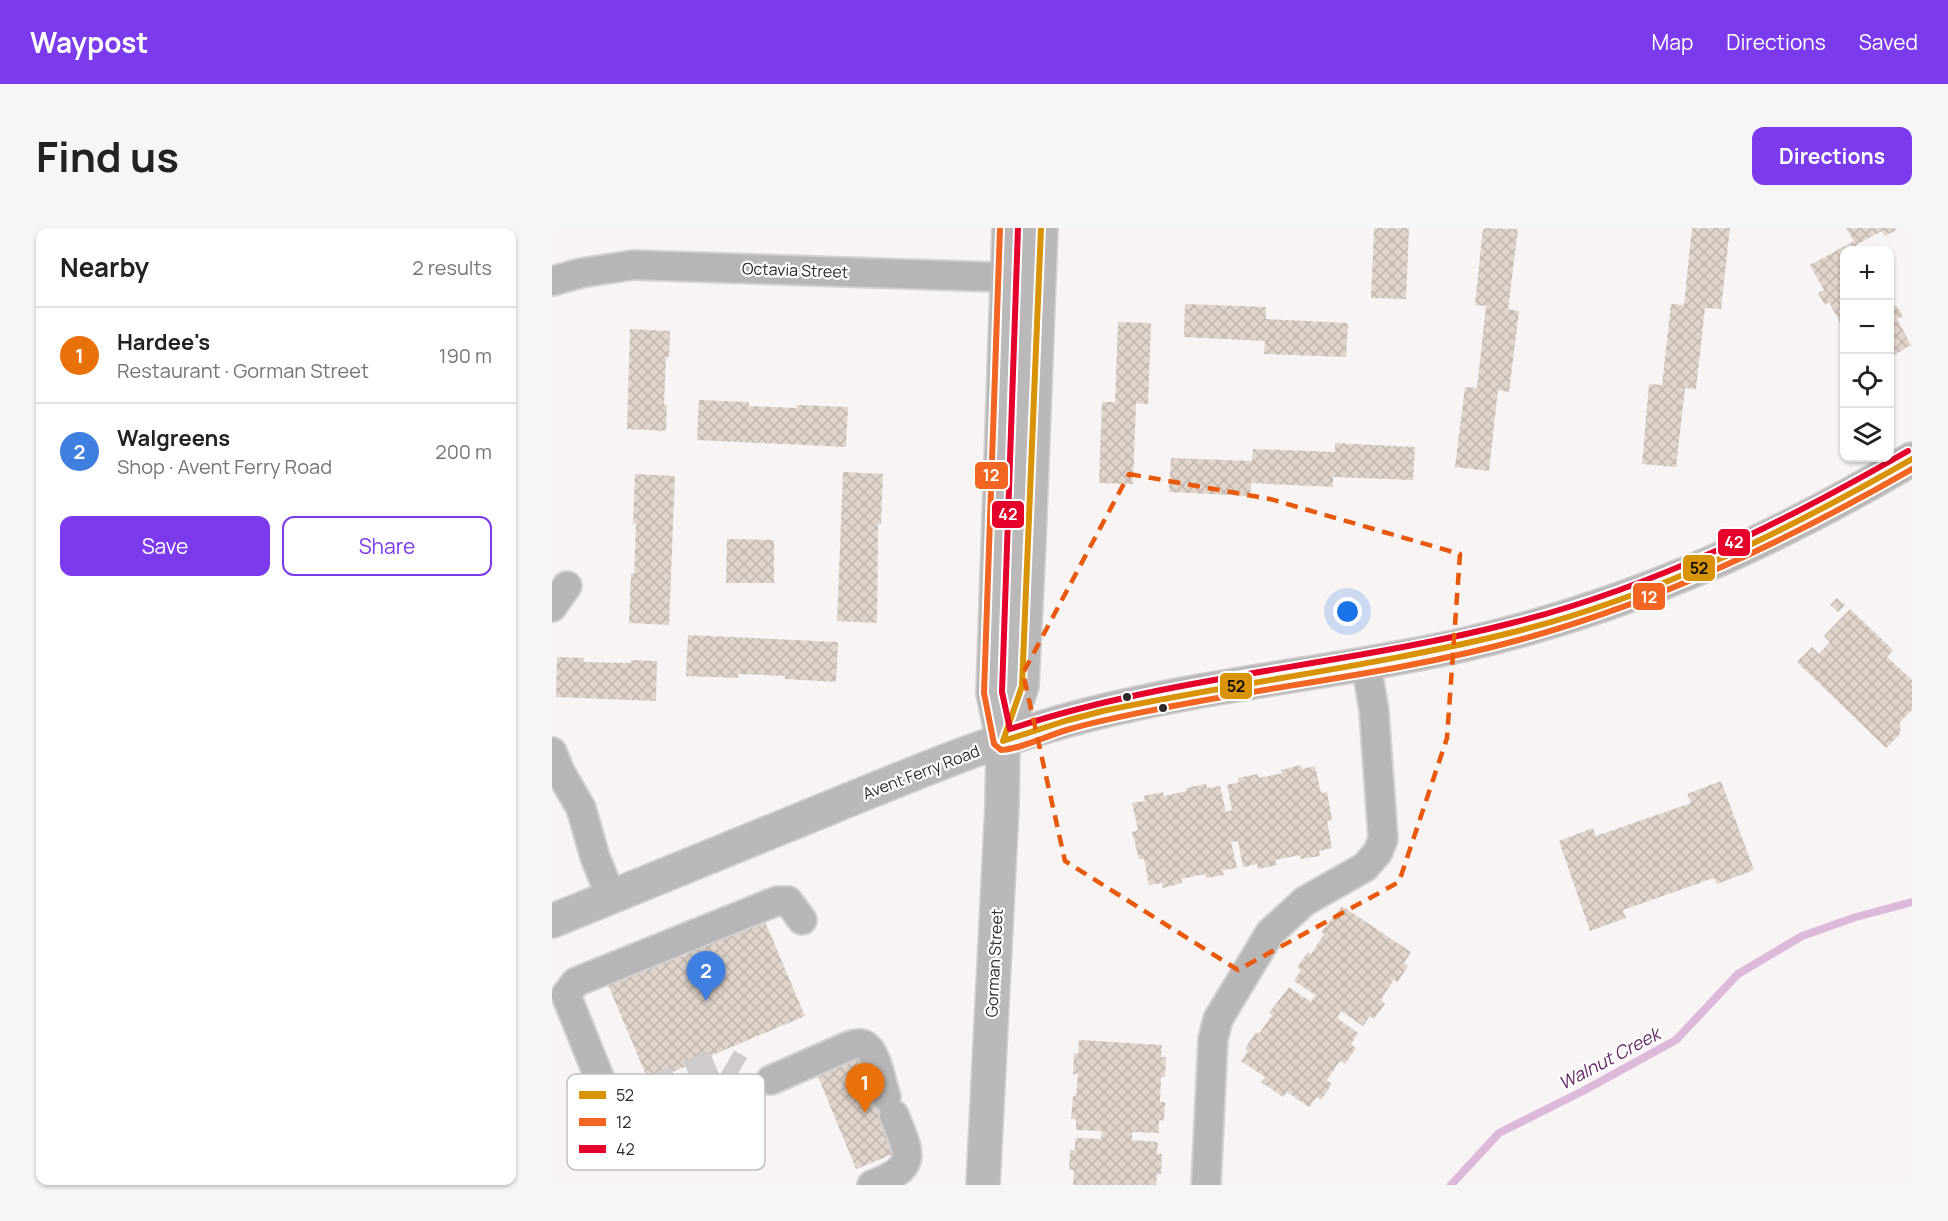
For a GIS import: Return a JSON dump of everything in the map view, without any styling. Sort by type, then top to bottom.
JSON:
[{"type":"main road","name":"Gorman Street","points":[[983,1185],[1002,806],[1003,741],[993,693],[1009,228]]},
{"type":"main road","name":"Gorman Street","points":[[1003,741],[1022,686],[1041,228]]},
{"type":"main road","name":"Avent Ferry Road","points":[[552,921],[945,761],[1087,714],[1456,646],[1565,618],[1623,599],[1738,553],[1841,500],[1912,459]]},
{"type":"street","name":"Octavia Street","points":[[552,281],[581,273],[633,265],[1039,278]]},
{"type":"street","points":[[1206,1185],[1213,1040],[1218,1019],[1270,933],[1305,902],[1365,867],[1378,852],[1383,839],[1374,711],[1366,662]]},
{"type":"street","points":[[552,752],[580,808],[595,857],[611,897]]},
{"type":"street","points":[[598,1074],[566,995],[576,982],[777,901],[788,901],[802,920]]},
{"type":"street","points":[[771,1080],[849,1046],[859,1044],[867,1047],[873,1054],[890,1106],[907,1147],[907,1159],[902,1169],[893,1177],[872,1185]]},
{"type":"highlighted area","points":[[1129,474],[1270,499],[1460,554],[1447,738],[1399,882],[1238,970],[1065,861],[1023,673]]},
{"type":"building","points":[[1374,228],[1409,228],[1406,299],[1371,298]]},
{"type":"building","points":[[1483,228],[1518,229],[1508,309],[1519,311],[1509,392],[1498,390],[1489,471],[1455,467],[1465,387],[1477,388],[1486,306],[1475,305]]},
{"type":"building","points":[[1692,228],[1730,228],[1721,309],[1705,308],[1696,389],[1685,388],[1676,467],[1642,464],[1649,384],[1662,385],[1671,304],[1684,305]]},
{"type":"building","points":[[1846,228],[1895,228],[1896,230],[1885,236],[1882,231],[1857,246],[1845,246],[1854,241]]},
{"type":"building","points":[[1840,249],[1840,323],[1829,302],[1825,305],[1818,293],[1824,290],[1810,265]]},
{"type":"building","points":[[1185,304],[1266,307],[1266,319],[1348,323],[1346,357],[1264,354],[1265,341],[1184,337]]},
{"type":"building","points":[[1896,305],[1903,316],[1897,319],[1911,345],[1894,356],[1894,306]]},
{"type":"building","points":[[1118,322],[1151,323],[1148,404],[1136,403],[1133,484],[1099,483],[1102,402],[1115,402]]},
{"type":"building","points":[[630,329],[670,331],[669,357],[666,357],[664,405],[667,405],[666,431],[627,429]]},
{"type":"building","points":[[699,400],[749,402],[749,406],[848,407],[846,447],[697,440]]},
{"type":"building","points":[[1335,443],[1415,447],[1413,480],[1333,477],[1333,487],[1251,483],[1250,496],[1169,492],[1171,458],[1252,461],[1253,449],[1335,452]]},
{"type":"building","points":[[843,472],[883,474],[881,524],[878,524],[877,623],[837,621]]},
{"type":"building","points":[[635,474],[675,476],[669,625],[629,623],[631,573],[634,574]]},
{"type":"building","points":[[727,539],[774,540],[774,583],[726,583]]},
{"type":"building","points":[[1837,598],[1845,605],[1838,612],[1830,605]]},
{"type":"building","points":[[1850,609],[1893,650],[1887,657],[1912,680],[1912,710],[1900,722],[1900,734],[1886,748],[1797,662],[1812,647],[1819,654],[1830,642],[1824,636]]},
{"type":"building","points":[[688,635],[838,642],[836,682],[739,674],[738,678],[686,676]]},
{"type":"building","points":[[557,657],[584,658],[584,662],[657,661],[656,701],[556,697]]},
{"type":"building","points":[[1301,765],[1302,769],[1315,766],[1321,793],[1327,792],[1332,820],[1327,821],[1332,848],[1319,851],[1320,856],[1301,859],[1300,855],[1275,860],[1277,865],[1258,869],[1257,864],[1243,867],[1238,841],[1231,842],[1237,868],[1223,870],[1224,875],[1206,878],[1205,874],[1181,879],[1182,883],[1163,888],[1162,883],[1149,885],[1144,859],[1139,859],[1132,832],[1138,830],[1132,803],[1145,801],[1144,796],[1163,792],[1164,796],[1206,784],[1207,788],[1220,786],[1226,812],[1232,810],[1227,785],[1239,782],[1238,778],[1258,774],[1259,778],[1282,773],[1281,770]]},
{"type":"building","points":[[1721,781],[1754,870],[1717,884],[1714,878],[1623,910],[1626,918],[1590,931],[1559,841],[1593,828],[1596,836],[1691,803],[1687,794]]},
{"type":"building","points":[[1342,906],[1411,952],[1404,963],[1408,966],[1397,983],[1394,979],[1381,1000],[1385,1004],[1374,1019],[1370,1016],[1363,1026],[1341,1011],[1337,1018],[1358,1033],[1351,1044],[1356,1048],[1345,1064],[1340,1061],[1327,1080],[1332,1084],[1321,1100],[1317,1097],[1309,1107],[1287,1092],[1283,1097],[1261,1082],[1265,1077],[1241,1061],[1248,1051],[1245,1049],[1256,1032],[1259,1034],[1272,1015],[1269,1013],[1289,987],[1311,1002],[1315,995],[1294,981],[1301,970],[1297,967],[1308,952],[1311,954],[1324,934],[1321,932]]},
{"type":"building","points":[[764,919],[805,1016],[668,1074],[646,1074],[608,985]]},
{"type":"building","points":[[1079,1040],[1162,1045],[1161,1057],[1166,1057],[1165,1077],[1161,1077],[1160,1102],[1165,1102],[1164,1121],[1159,1120],[1159,1133],[1132,1132],[1132,1140],[1158,1142],[1157,1154],[1162,1154],[1161,1174],[1157,1174],[1156,1185],[1073,1185],[1074,1170],[1069,1170],[1070,1150],[1075,1150],[1075,1138],[1101,1139],[1102,1131],[1076,1130],[1076,1119],[1071,1119],[1078,1074],[1073,1074],[1074,1053],[1078,1054]]},
{"type":"building","points":[[860,1057],[898,1152],[856,1169],[817,1074]]},
{"type":"waterway","name":"Walnut Creek","points":[[1451,1185],[1499,1133],[1583,1091],[1676,1040],[1738,974],[1802,936],[1856,917],[1912,902]]},
{"type":"tunnel","points":[[689,1074],[723,1060],[740,1070]]},
{"type":"transit line","name":"12","points":[[1000,228],[984,693],[994,744],[1001,750],[1109,719],[1433,660],[1476,651],[1571,625],[1721,567],[1817,521],[1912,469]]},
{"type":"transit line","name":"42","points":[[1018,228],[1002,692],[1010,729],[1134,696],[1449,638],[1564,609],[1716,551],[1765,528],[1908,451]]},
{"type":"transit line","name":"52","points":[[1003,741],[1022,686],[1041,228]]},
{"type":"transit line","name":"52","points":[[1003,741],[1103,711],[1412,655],[1514,632],[1566,617],[1669,581],[1719,559],[1865,486],[1912,459]]},
{"type":"place","name":"Walgreens","points":[[706,1001]]},
{"type":"place","name":"Hardee's","points":[[865,1113]]}]
